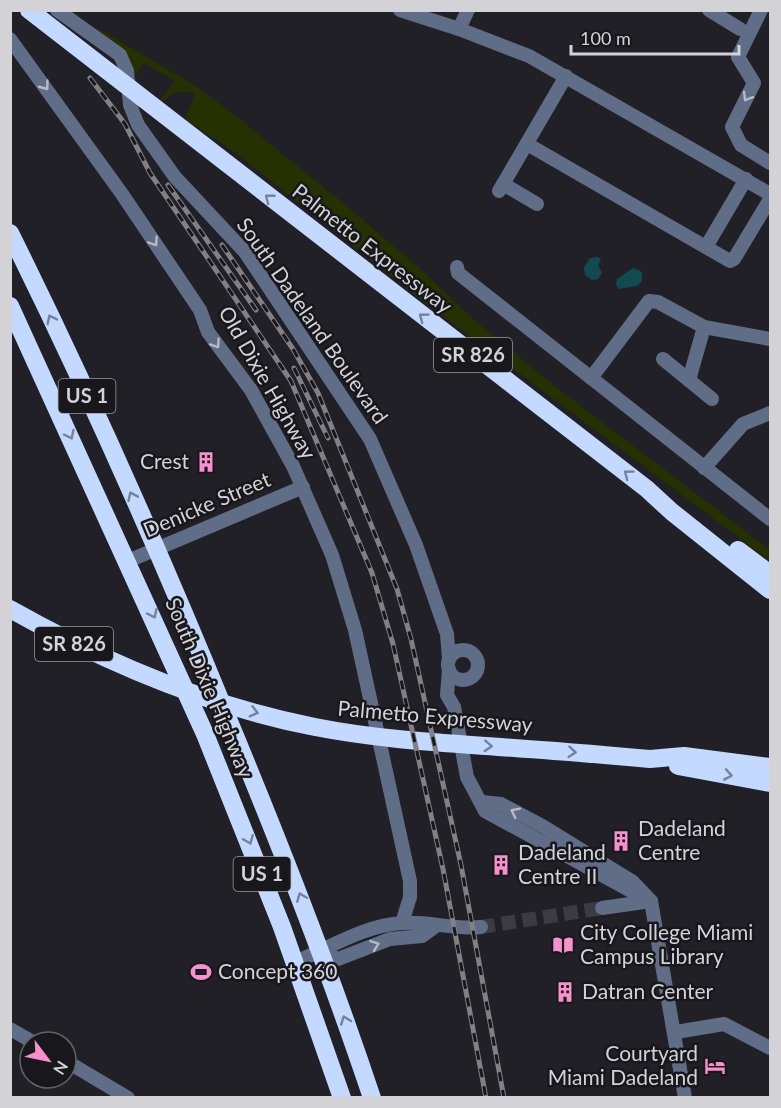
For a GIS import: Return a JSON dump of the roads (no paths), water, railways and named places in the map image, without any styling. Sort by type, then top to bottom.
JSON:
[{"type":"highway","name":"Palmetto Expressway","points":[[29,10],[647,489],[672,512],[771,590]]},
{"type":"highway","name":"South Dixie Highway","points":[[10,233],[157,549],[249,768],[321,952]]},
{"type":"highway","name":"South Dixie Highway","points":[[10,306],[205,734],[295,962],[342,1098]]},
{"type":"highway","points":[[33,354],[62,342]]},
{"type":"highway","points":[[647,489],[677,505],[771,574]]},
{"type":"highway","name":"Palmetto Expressway","points":[[10,609],[95,655],[139,674],[192,694],[314,727],[442,744],[650,759],[684,756],[771,767]]},
{"type":"highway","points":[[205,734],[225,744],[249,768]]},
{"type":"highway","points":[[650,759],[771,783]]},
{"type":"highway","name":"US 1","points":[[321,952],[372,1098]]},
{"type":"street","name":"South Dadeland Boulevard","points":[[57,10],[120,55],[127,71],[130,105],[138,125],[175,177],[245,252],[370,439],[416,545],[447,634],[449,664],[447,695],[454,707],[467,777],[482,802],[501,804],[541,833],[633,882],[651,901]]},
{"type":"street","points":[[400,10],[512,48],[566,76],[771,194]]},
{"type":"street","points":[[459,29],[468,10]]},
{"type":"street","points":[[761,10],[738,52],[740,64],[754,83],[732,128],[741,145],[771,163]]},
{"type":"street","points":[[710,11],[740,29]]},
{"type":"street","name":"Old Dixie Highway","points":[[10,39],[122,194],[200,310],[208,332],[251,390],[303,487],[332,555],[355,630],[410,881],[410,897],[402,923]]},
{"type":"street","points":[[537,204],[501,188],[566,76]]},
{"type":"street","points":[[527,144],[732,261],[771,199]]},
{"type":"street","points":[[706,248],[746,179]]},
{"type":"street","points":[[457,267],[458,273],[771,519]]},
{"type":"street","points":[[591,378],[649,301],[658,302],[704,327],[771,339]]},
{"type":"street","points":[[689,380],[704,327]]},
{"type":"street","points":[[663,359],[712,399]]},
{"type":"street","points":[[704,468],[743,424],[771,413]]},
{"type":"street","name":"Denicke Street","points":[[128,561],[303,487]]},
{"type":"street","name":"South Dadeland Boulevard","points":[[447,634],[475,656],[478,666],[475,675],[467,680],[458,692],[454,707]]},
{"type":"street","points":[[466,651],[456,652],[449,664],[454,677],[467,680]]},
{"type":"street","points":[[602,908],[651,901],[685,1098]]},
{"type":"street","points":[[295,962],[321,952],[332,944],[369,931],[402,923],[458,928],[481,927]]},
{"type":"street","points":[[321,952],[338,959],[390,939],[422,936],[437,925]]},
{"type":"street","points":[[675,1032],[724,1024],[771,1048]]},
{"type":"street","points":[[78,1068],[128,1098]]},
{"type":"water","points":[[590,258],[601,259],[598,265],[602,273],[598,279],[592,280],[585,275],[584,267]]},
{"type":"water","points":[[633,268],[642,272],[642,281],[637,286],[619,289],[616,285],[617,279]]},
{"type":"tunnel","points":[[481,927],[602,908]]},
{"type":"railway","points":[[90,78],[125,124],[150,173],[291,381],[372,573],[393,644],[443,869],[486,1098]]},
{"type":"railway","points":[[168,185],[256,310]]},
{"type":"railway","points":[[222,245],[293,349],[318,393],[397,589],[411,639],[461,865],[504,1098]]},
{"type":"railway","points":[[294,368],[328,438]]},
{"type":"place","name":"Crest","points":[[206,462]]},
{"type":"place","name":"Dadeland Centre","points":[[621,841]]},
{"type":"place","name":"Dadeland Centre II","points":[[501,865]]},
{"type":"place","name":"City College Miami Campus Library","points":[[563,945]]},
{"type":"place","name":"Concept 360","points":[[201,972]]},
{"type":"place","name":"Datran Center","points":[[565,992]]},
{"type":"place","name":"Courtyard Miami Dadeland","points":[[715,1066]]}]
